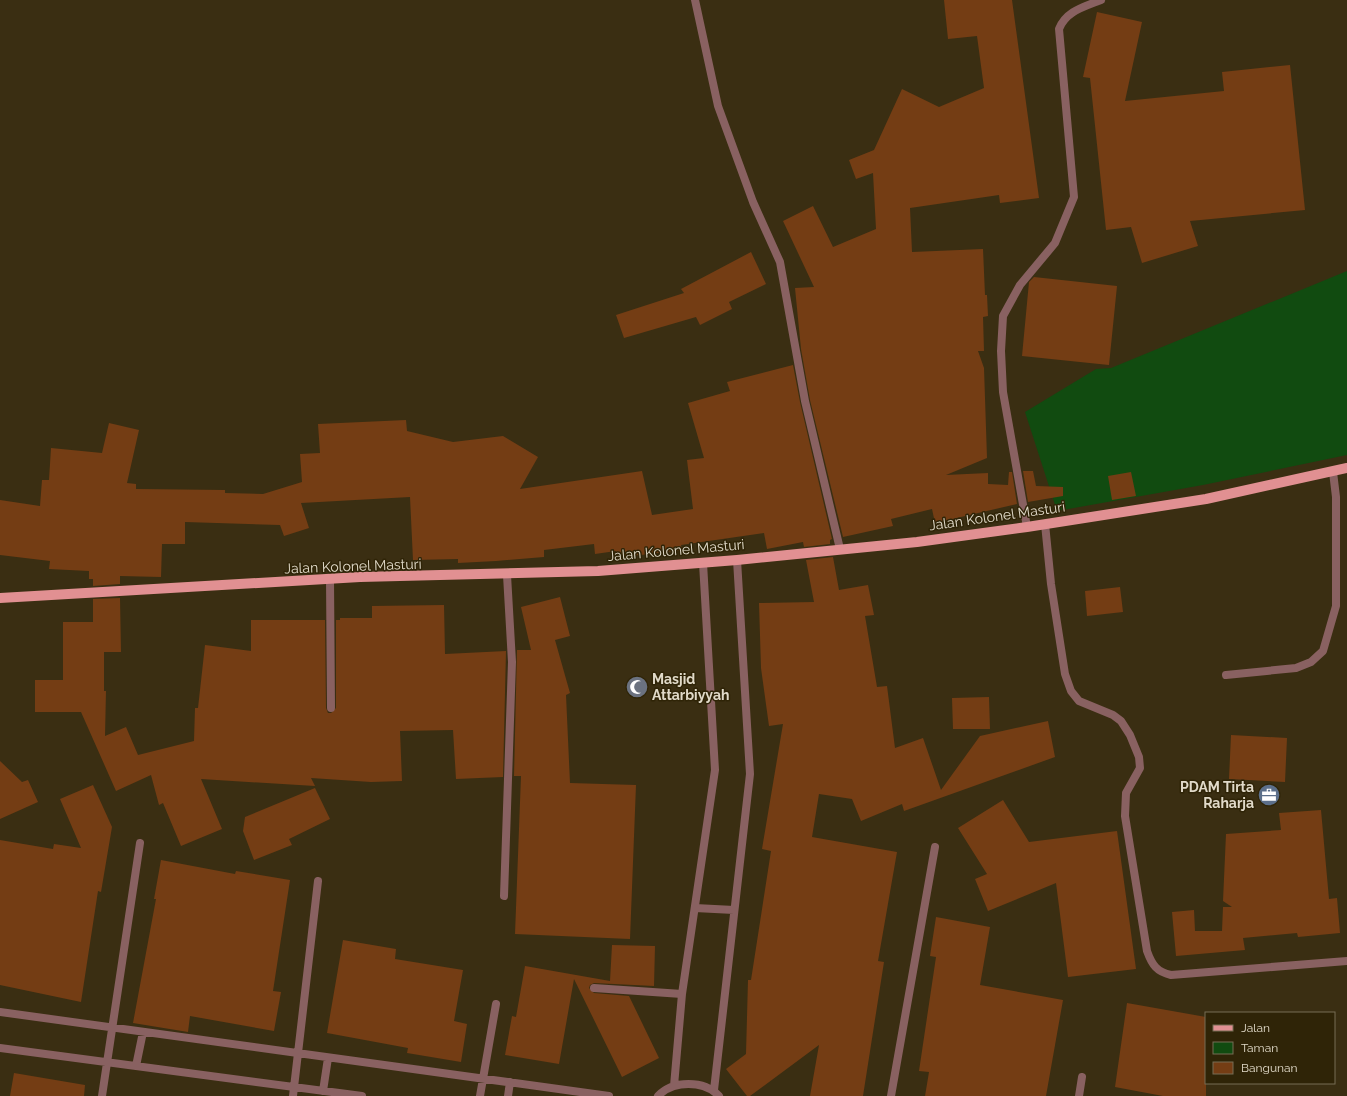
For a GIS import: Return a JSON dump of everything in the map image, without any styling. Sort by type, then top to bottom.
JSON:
[{"type":"main road","name":"Jalan Kolonel Masturi","points":[[0,598],[330,579],[507,575],[598,571],[737,560],[917,542],[1027,527],[1206,499],[1347,468]]},
{"type":"street","points":[[695,0],[718,106],[753,202],[780,262],[805,401],[840,549]]},
{"type":"street","points":[[1027,527],[1003,392],[1001,351],[1003,316],[1020,285],[1055,242],[1074,197],[1059,29],[1063,20],[1069,14],[1101,0]]},
{"type":"street","points":[[1226,675],[1296,668],[1311,662],[1323,651],[1336,606],[1336,497],[1332,472]]},
{"type":"street","points":[[1045,524],[1052,592],[1065,674],[1071,691],[1079,701],[1114,715],[1121,721],[1130,735],[1139,757],[1140,768],[1126,794],[1125,816],[1147,951],[1152,963],[1160,972],[1171,975],[1347,961]]},
{"type":"street","points":[[658,1096],[674,1086],[694,1084],[716,1093],[734,910],[750,774],[737,560]]},
{"type":"street","points":[[674,1086],[682,994],[715,770],[703,562]]},
{"type":"street","points":[[504,896],[512,662],[507,575]]},
{"type":"street","points":[[330,579],[331,708]]},
{"type":"street","points":[[102,1096],[140,843]]},
{"type":"street","points":[[891,1096],[934,847]]},
{"type":"street","points":[[293,1096],[318,881]]},
{"type":"street","points":[[695,908],[734,910]]},
{"type":"street","points":[[594,988],[682,994]]},
{"type":"street","points":[[480,1096],[496,1004]]},
{"type":"street","points":[[0,1012],[609,1096]]},
{"type":"street","points":[[136,1066],[143,1032]]},
{"type":"street","points":[[0,1048],[362,1096]]},
{"type":"street","points":[[323,1091],[328,1058]]},
{"type":"street","points":[[1079,1096],[1082,1077]]},
{"type":"street","points":[[508,1096],[510,1082]]},
{"type":"green space","points":[[1347,271],[1347,455],[1203,485],[1057,511],[1025,412],[1096,369],[1111,368]]},
{"type":"building","points":[[944,0],[1012,0],[1039,198],[1000,203],[999,195],[910,208],[912,252],[983,249],[985,295],[987,295],[988,316],[983,317],[984,351],[978,351],[984,368],[987,458],[946,475],[988,473],[988,484],[1008,485],[1009,472],[1012,472],[1017,504],[935,523],[932,509],[891,519],[893,526],[843,537],[810,400],[801,349],[795,288],[814,287],[783,221],[813,206],[833,247],[876,229],[873,173],[856,179],[849,160],[874,150],[902,89],[939,107],[984,88],[977,36],[948,39]]},
{"type":"building","points":[[1097,12],[1142,22],[1125,101],[1224,91],[1222,72],[1290,65],[1305,210],[1190,221],[1198,246],[1142,263],[1131,227],[1106,230],[1090,78],[1083,77]]},
{"type":"building","points":[[751,252],[766,284],[729,302],[732,309],[700,325],[696,317],[624,338],[616,315],[684,293],[681,289]]},
{"type":"building","points":[[1034,277],[1117,286],[1109,365],[1022,356],[1029,282]]},
{"type":"building","points":[[793,365],[800,402],[832,539],[830,540],[830,544],[804,547],[803,542],[767,549],[764,533],[681,545],[682,550],[641,555],[616,556],[616,551],[595,554],[594,544],[544,550],[544,557],[458,563],[458,559],[413,560],[410,497],[301,503],[309,528],[284,536],[280,525],[185,522],[185,544],[162,544],[161,577],[120,576],[120,584],[93,586],[93,579],[89,579],[89,571],[49,569],[50,561],[0,555],[0,500],[40,506],[42,480],[49,480],[51,448],[102,453],[109,423],[139,430],[127,483],[136,484],[136,489],[225,490],[225,493],[263,494],[302,482],[300,454],[320,453],[318,424],[406,420],[407,431],[453,442],[503,436],[538,457],[520,489],[642,471],[652,515],[693,509],[687,460],[704,458],[688,403],[730,391],[727,382]]},
{"type":"building","points":[[1023,471],[1033,471],[1036,486],[1063,487],[1063,496],[1028,502]]},
{"type":"building","points":[[1131,472],[1136,496],[1112,500],[1108,476]]},
{"type":"building","points":[[833,557],[839,590],[868,585],[874,615],[865,616],[877,687],[887,686],[895,748],[923,738],[941,790],[980,736],[1048,721],[1055,757],[904,811],[902,804],[861,821],[852,799],[819,794],[812,837],[897,852],[878,961],[884,962],[863,1096],[810,1096],[819,1045],[750,1096],[747,1096],[726,1069],[746,1054],[748,980],[751,980],[771,851],[762,849],[783,724],[769,726],[761,668],[759,603],[814,602],[806,560]]},
{"type":"building","points":[[1120,587],[1123,612],[1087,616],[1085,591]]},
{"type":"building","points":[[560,597],[570,636],[555,640],[570,693],[566,695],[570,783],[636,785],[630,939],[515,934],[521,776],[514,776],[517,650],[531,650],[521,607]]},
{"type":"building","points":[[120,598],[121,652],[104,652],[104,691],[106,691],[105,736],[126,727],[138,755],[194,741],[195,708],[198,708],[205,645],[251,651],[251,620],[325,620],[326,708],[328,713],[331,713],[336,708],[336,620],[340,620],[340,618],[372,618],[372,606],[444,605],[445,654],[506,651],[503,777],[456,779],[453,730],[400,731],[402,781],[371,782],[311,778],[315,786],[201,779],[222,829],[181,846],[163,803],[159,805],[151,775],[116,791],[81,712],[35,712],[35,680],[63,680],[63,622],[93,622],[93,599]]},
{"type":"building","points":[[989,697],[990,729],[953,729],[952,698]]},
{"type":"building","points":[[1231,735],[1287,738],[1285,782],[1229,779]]},
{"type":"building","points":[[0,761],[22,782],[28,780],[38,802],[0,819]]},
{"type":"building","points":[[93,785],[112,827],[101,892],[98,891],[81,1002],[0,985],[0,840],[53,849],[54,844],[81,848],[60,799]]},
{"type":"building","points":[[315,788],[330,819],[289,839],[292,845],[254,860],[243,831],[245,817]]},
{"type":"building","points":[[1003,800],[1029,842],[1117,831],[1136,969],[1068,977],[1056,883],[988,911],[975,879],[987,874],[958,828]]},
{"type":"building","points":[[1321,810],[1329,899],[1337,898],[1340,933],[1298,937],[1297,933],[1243,938],[1245,950],[1176,956],[1172,912],[1194,910],[1195,931],[1222,931],[1223,907],[1232,907],[1223,901],[1226,834],[1281,830],[1279,813]]},
{"type":"building","points":[[161,860],[235,874],[236,871],[290,880],[273,991],[281,992],[274,1031],[190,1016],[188,1032],[133,1023],[156,899],[154,899]]},
{"type":"building","points":[[936,917],[990,927],[980,985],[1063,1000],[1046,1096],[925,1096],[929,1072],[919,1071],[936,957],[930,956]]},
{"type":"building","points":[[343,940],[396,949],[395,959],[463,970],[454,1021],[467,1024],[461,1062],[407,1053],[408,1048],[327,1033]]},
{"type":"building","points":[[612,945],[655,946],[654,986],[594,983],[590,985],[589,988],[594,993],[629,996],[659,1058],[622,1077],[574,979],[559,1064],[505,1055],[512,1016],[516,1017],[525,966],[610,981]]},
{"type":"building","points":[[1127,1003],[1205,1017],[1206,1096],[1163,1096],[1115,1087]]},
{"type":"building","points":[[14,1073],[85,1085],[84,1096],[10,1096]]},
{"type":"place","name":"Masjid Attarbiyyah","points":[[637,687]]},
{"type":"place","name":"PDAM Tirta Raharja","points":[[1269,795]]}]
